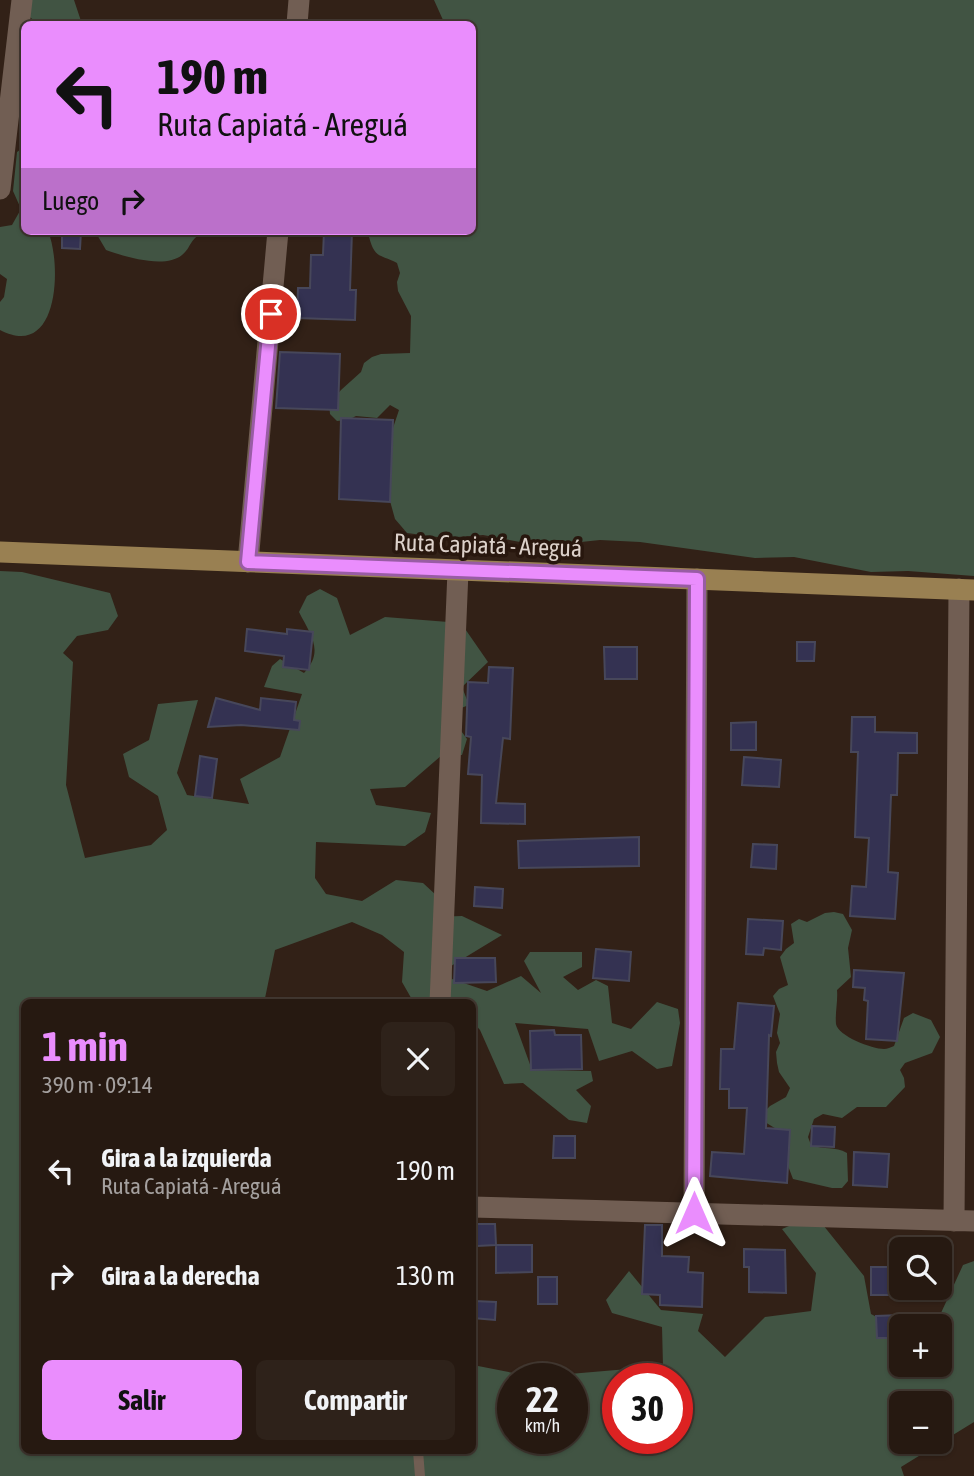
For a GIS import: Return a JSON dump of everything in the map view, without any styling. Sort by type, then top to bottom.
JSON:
[{"type":"main road","name":"Ruta Capiatá - Areguá","points":[[0,552],[966,589]]},
{"type":"street","points":[[0,189],[22,0]]},
{"type":"street","points":[[297,21],[299,0]]},
{"type":"street","points":[[248,562],[278,235]]},
{"type":"street","points":[[440,999],[458,571]]},
{"type":"street","points":[[694,1213],[697,579]]},
{"type":"street","points":[[476,1207],[964,1221],[966,589]]},
{"type":"lane","points":[[418,1454],[420,1476]]},
{"type":"green space","points":[[24,0],[74,0],[81,21],[34,21],[24,12]]},
{"type":"green space","points":[[434,0],[974,0],[974,576],[908,571],[871,572],[794,557],[755,558],[640,542],[600,540],[562,544],[520,542],[483,535],[445,538],[407,533],[395,519],[390,501],[392,431],[399,410],[390,405],[377,418],[356,416],[337,421],[330,414],[329,404],[372,357],[410,353],[411,316],[398,291],[400,273],[397,263],[376,253],[371,244],[371,235],[476,235],[476,21],[443,20]]},
{"type":"green space","points":[[21,149],[21,209],[13,191],[17,152]]},
{"type":"green space","points":[[21,209],[21,235],[49,235],[55,265],[55,285],[45,321],[34,332],[20,336],[0,330],[0,302],[4,297],[7,279],[0,274],[0,227],[12,225]]},
{"type":"green space","points":[[97,235],[199,235],[182,255],[166,261],[134,258],[106,250]]},
{"type":"green space","points":[[0,571],[22,572],[110,593],[118,616],[108,630],[77,636],[63,653],[73,662],[66,785],[85,858],[151,845],[167,830],[158,796],[129,777],[123,754],[149,740],[158,704],[198,700],[177,773],[187,795],[249,804],[240,779],[280,757],[302,694],[264,687],[272,666],[280,659],[304,673],[314,657],[314,642],[299,612],[307,596],[320,589],[337,598],[350,635],[385,617],[461,623],[488,662],[462,687],[469,705],[448,713],[467,739],[462,755],[442,755],[405,787],[370,789],[376,805],[431,813],[425,832],[405,846],[316,842],[315,878],[326,894],[362,901],[396,880],[423,883],[436,895],[434,917],[462,916],[502,935],[451,966],[452,979],[487,991],[521,976],[541,993],[524,961],[530,952],[582,952],[582,967],[563,977],[578,990],[596,980],[608,986],[612,1023],[631,1029],[657,1002],[678,1009],[680,1023],[672,1066],[657,1069],[632,1051],[599,1061],[588,1029],[515,1023],[532,1070],[591,1071],[593,1081],[576,1090],[591,1106],[587,1123],[569,1120],[523,1083],[504,1084],[476,1025],[476,999],[412,999],[402,982],[404,952],[382,935],[352,922],[275,950],[265,999],[21,999],[21,1454],[476,1454],[476,1366],[497,1370],[497,1454],[588,1454],[588,1372],[602,1371],[602,1454],[693,1454],[693,1363],[663,1363],[662,1327],[612,1313],[606,1300],[629,1271],[661,1310],[703,1314],[698,1331],[725,1357],[765,1317],[811,1311],[816,1273],[782,1229],[815,1215],[864,1276],[871,1314],[889,1324],[889,1377],[952,1377],[952,1314],[941,1314],[947,1300],[952,1300],[952,1289],[963,1265],[974,1261],[974,1422],[952,1436],[952,1391],[889,1391],[889,1454],[922,1454],[901,1467],[904,1476],[0,1476]]},
{"type":"green space","points":[[825,913],[843,914],[852,930],[848,948],[851,977],[837,990],[838,1029],[856,1041],[886,1049],[894,1046],[904,1018],[913,1013],[931,1020],[940,1037],[932,1053],[905,1063],[900,1070],[905,1087],[886,1107],[857,1107],[842,1118],[823,1114],[814,1119],[808,1137],[811,1145],[847,1153],[848,1181],[842,1188],[793,1179],[785,1158],[781,1132],[765,1122],[763,1113],[786,1097],[790,1088],[779,1072],[777,1063],[780,1014],[773,996],[788,985],[780,957],[794,943],[791,924],[799,919],[807,922]]},
{"type":"building","points":[[62,235],[81,235],[80,249],[62,248]]},
{"type":"building","points":[[324,235],[352,235],[350,290],[356,290],[355,320],[297,318],[298,288],[310,288],[311,255],[323,255]]},
{"type":"building","points":[[280,352],[340,354],[338,410],[276,408]]},
{"type":"building","points":[[341,418],[393,420],[390,502],[339,499]]},
{"type":"building","points":[[247,629],[287,634],[287,629],[313,632],[309,670],[283,667],[284,656],[245,651]]},
{"type":"building","points":[[797,642],[815,642],[814,661],[797,661]]},
{"type":"building","points":[[604,647],[637,647],[637,679],[605,679]]},
{"type":"building","points":[[489,667],[513,668],[510,739],[503,738],[496,803],[525,804],[525,824],[481,823],[482,775],[468,774],[471,737],[466,736],[468,682],[488,683]]},
{"type":"building","points":[[216,698],[260,710],[261,698],[296,702],[294,720],[300,721],[299,730],[241,725],[208,727]]},
{"type":"building","points":[[852,717],[875,717],[875,732],[917,733],[917,753],[898,753],[897,795],[891,795],[888,872],[898,873],[895,919],[850,916],[852,886],[866,887],[869,838],[855,837],[858,752],[851,752]]},
{"type":"building","points":[[756,722],[756,750],[731,750],[731,723]]},
{"type":"building","points":[[200,756],[217,759],[212,798],[195,796]]},
{"type":"building","points":[[744,757],[781,760],[779,787],[742,785]]},
{"type":"building","points":[[639,837],[639,866],[519,868],[518,841]]},
{"type":"building","points":[[753,844],[777,845],[776,869],[751,867]]},
{"type":"building","points":[[475,887],[503,889],[502,908],[474,906]]},
{"type":"building","points":[[748,919],[783,921],[781,950],[764,948],[763,955],[746,954]]},
{"type":"building","points":[[596,949],[631,952],[629,981],[593,978]]},
{"type":"building","points":[[455,958],[495,958],[496,982],[454,983]]},
{"type":"building","points":[[854,970],[904,973],[897,1041],[866,1039],[868,1001],[864,1000],[865,988],[853,987]]},
{"type":"building","points":[[738,1003],[774,1006],[771,1036],[769,1035],[766,1128],[790,1130],[787,1183],[710,1176],[712,1152],[744,1154],[747,1108],[729,1108],[729,1089],[720,1089],[721,1049],[734,1049]]},
{"type":"building","points":[[554,1030],[555,1035],[581,1035],[582,1069],[531,1070],[530,1031]]},
{"type":"building","points":[[812,1126],[835,1127],[834,1147],[811,1146]]},
{"type":"building","points":[[554,1136],[575,1136],[575,1158],[553,1158]]},
{"type":"building","points":[[854,1152],[889,1154],[887,1187],[853,1185]]},
{"type":"building","points":[[476,1224],[495,1224],[496,1245],[477,1246]]},
{"type":"building","points":[[645,1225],[662,1225],[662,1256],[689,1257],[688,1272],[703,1273],[702,1307],[660,1305],[660,1295],[642,1294]]},
{"type":"building","points":[[496,1245],[532,1245],[532,1272],[496,1273]]},
{"type":"building","points":[[744,1249],[785,1250],[786,1293],[749,1292],[749,1267],[744,1267]]},
{"type":"building","points":[[871,1267],[889,1267],[889,1295],[871,1295]]},
{"type":"building","points":[[538,1277],[557,1277],[557,1304],[538,1304]]},
{"type":"building","points":[[476,1301],[496,1302],[495,1320],[476,1318]]},
{"type":"building","points":[[889,1315],[889,1338],[877,1338],[876,1316]]},
{"type":"route","points":[[271,314],[248,562],[697,579],[694,1213]]}]
